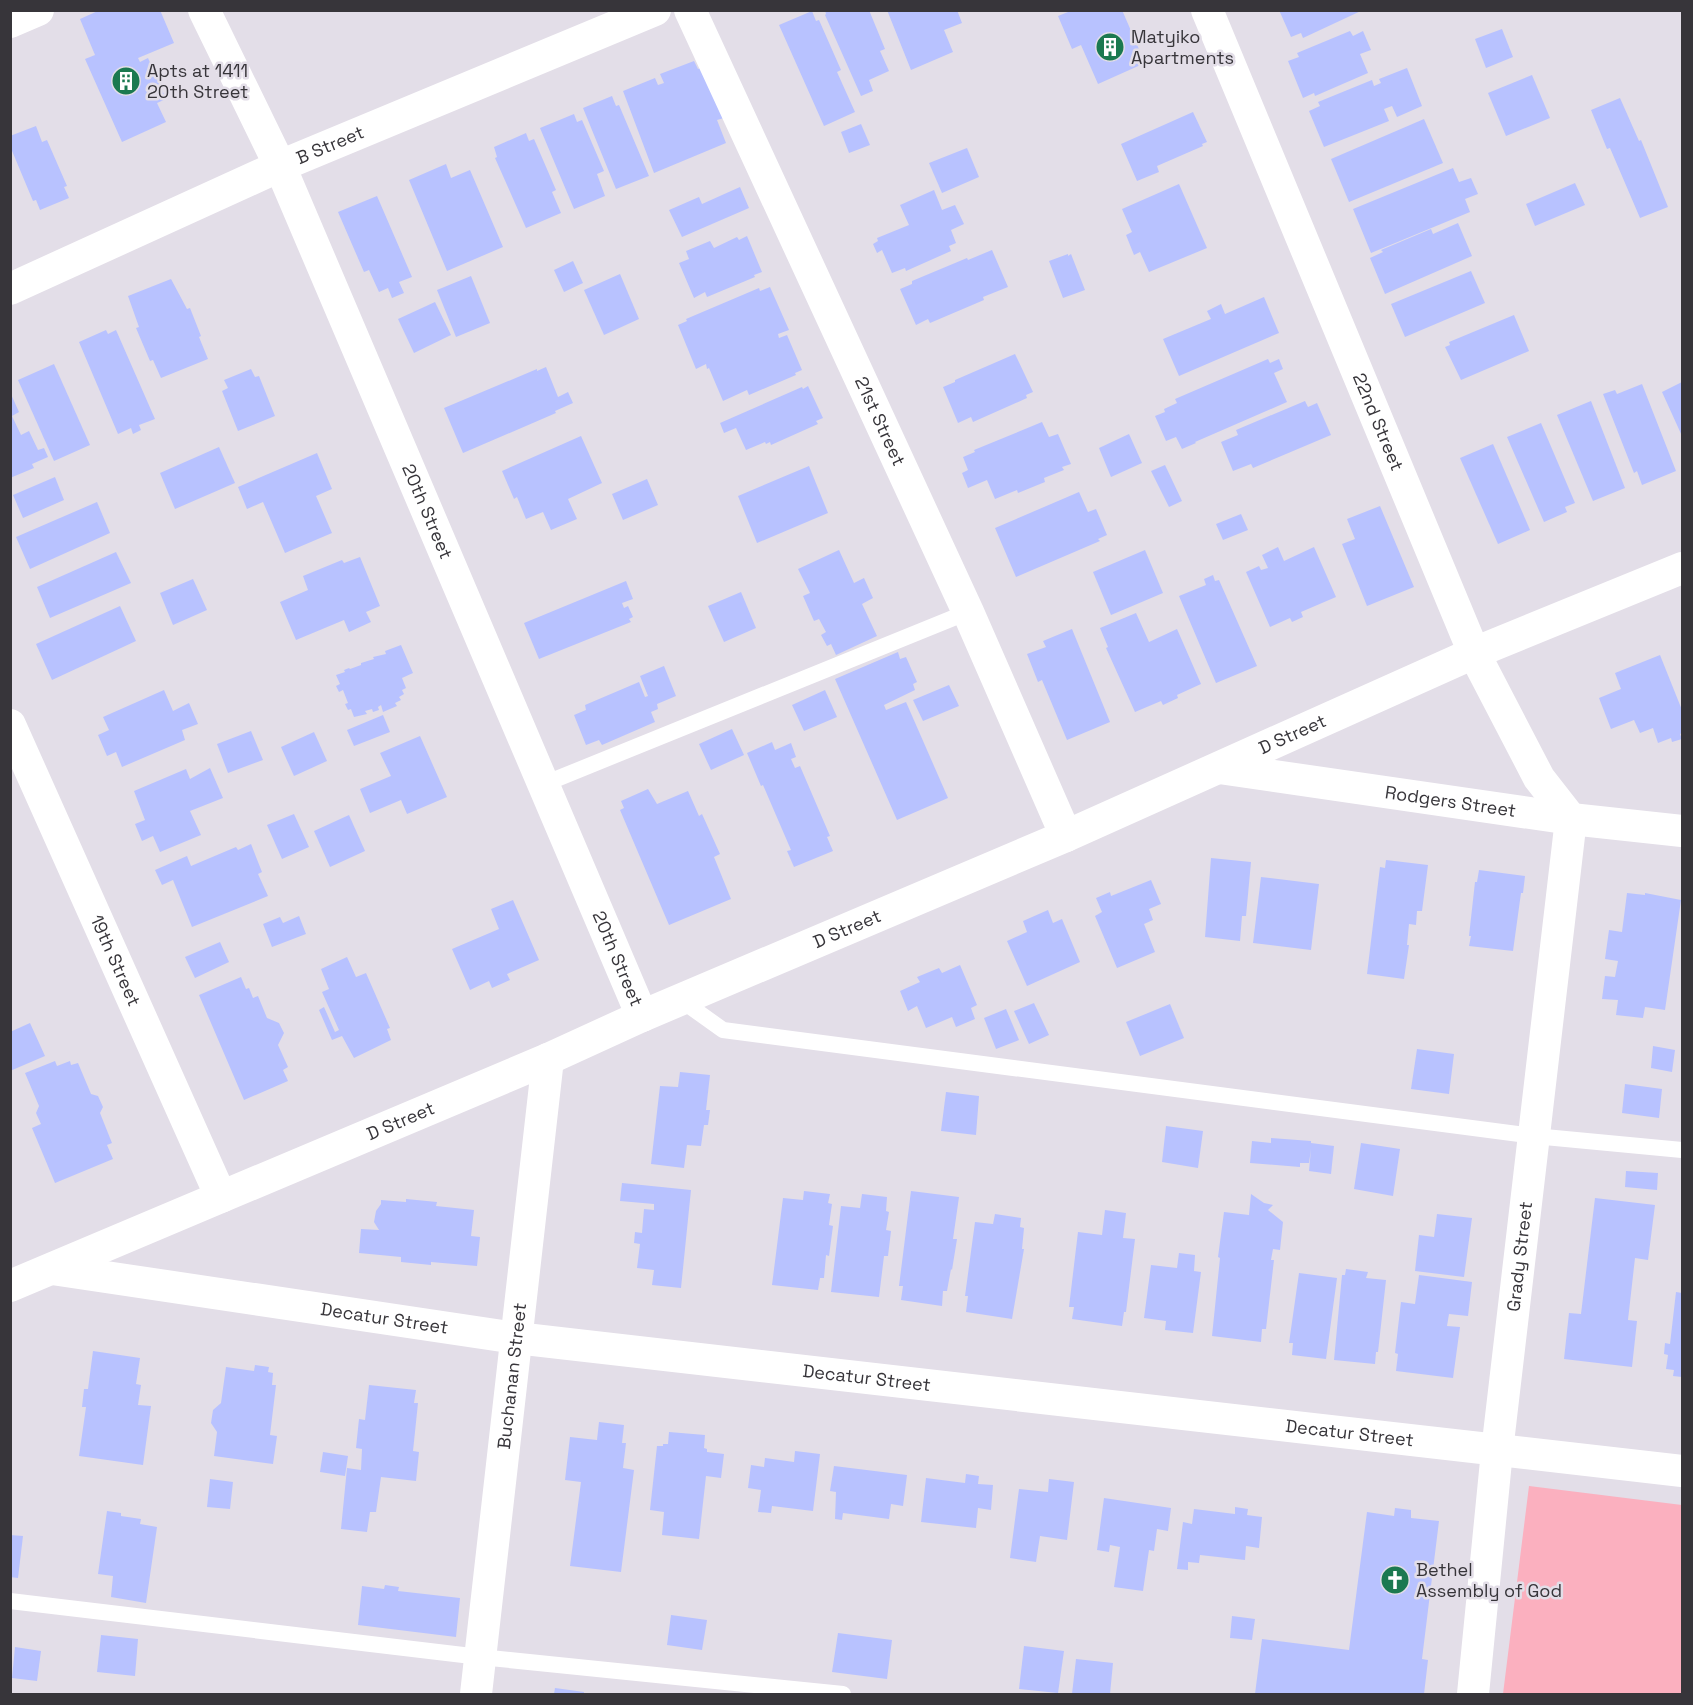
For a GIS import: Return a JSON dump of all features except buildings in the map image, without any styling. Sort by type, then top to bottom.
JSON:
[{"type":"street","points":[[10,22],[38,10]]},
{"type":"street","name":"20th Street","points":[[204,10],[280,166],[642,1016]]},
{"type":"street","name":"B Street","points":[[10,289],[280,166],[655,10]]},
{"type":"street","name":"21st Street","points":[[690,10],[968,612],[1065,836]]},
{"type":"street","name":"22nd Street","points":[[1208,10],[1474,653],[1539,778],[1571,819]]},
{"type":"street","name":"D Street","points":[[10,1286],[548,1059],[642,1016],[1065,836],[1474,653],[1683,568]]},
{"type":"street","name":"19th Street","points":[[10,725],[221,1197]]},
{"type":"street","name":"Rodgers Street","points":[[1219,768],[1571,819],[1683,831]]},
{"type":"street","name":"Grady Street","points":[[1473,1695],[1497,1451],[1571,819]]},
{"type":"street","name":"Buchanan Street","points":[[476,1695],[548,1059]]},
{"type":"street","name":"Decatur Street","points":[[52,1269],[516,1338],[1683,1471]]},
{"type":"lane","points":[[543,784],[968,612]]},
{"type":"lane","points":[[681,1000],[723,1030],[1534,1136],[1683,1150]]},
{"type":"lane","points":[[10,1601],[480,1657],[843,1695]]},
{"type":"shaded area","points":[[1529,1486],[1682,1505],[1682,1694],[1503,1694]]},
{"type":"place","name":"Matyiko Apartments","points":[[1110,47]]},
{"type":"place","name":"Apts at 1411 20th Street","points":[[126,81]]},
{"type":"place","name":"Bethel Assembly of God","points":[[1395,1580]]}]
